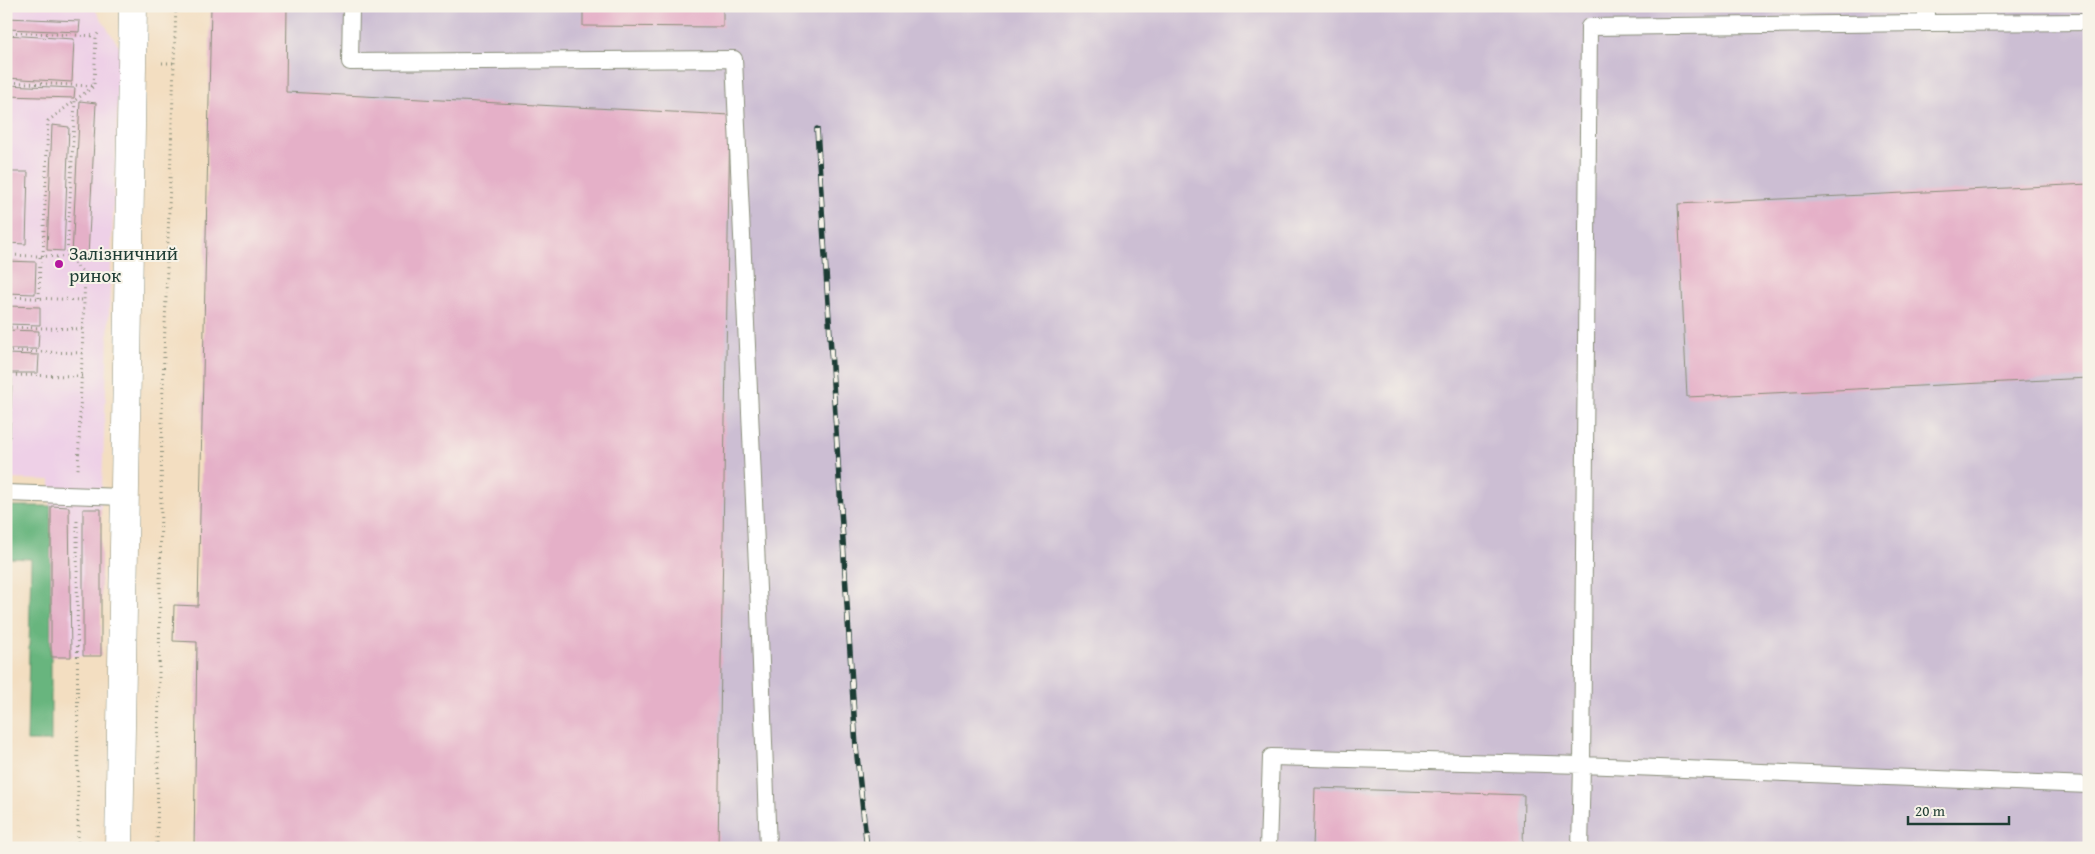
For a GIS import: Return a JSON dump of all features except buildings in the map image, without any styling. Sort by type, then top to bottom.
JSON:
[{"type":"street","points":[[119,848],[133,6]]},
{"type":"lane","points":[[351,6],[350,62],[734,59],[768,848]]},
{"type":"lane","points":[[1926,6],[1926,23]]},
{"type":"lane","points":[[1580,848],[1590,27],[2089,22]]},
{"type":"lane","points":[[6,493],[124,497]]},
{"type":"lane","points":[[1268,848],[1271,757],[1582,765],[2089,785]]},
{"type":"path","points":[[157,848],[162,413],[176,6]]},
{"type":"path","points":[[39,298],[48,122],[94,86],[96,36],[102,30]]},
{"type":"path","points":[[6,32],[96,36]]},
{"type":"path","points":[[6,82],[94,86]]},
{"type":"path","points":[[67,257],[75,101]]},
{"type":"path","points":[[6,255],[67,257],[85,274],[77,496],[78,848]]},
{"type":"path","points":[[6,297],[84,300]]},
{"type":"path","points":[[6,327],[84,329]]},
{"type":"path","points":[[6,351],[83,353]]},
{"type":"path","points":[[6,375],[82,376]]},
{"type":"shaded area","name":"Залізничний ринок","points":[[6,6],[94,8],[120,48],[101,509],[101,656],[51,657],[50,480],[6,479]]},
{"type":"shaded area","points":[[211,6],[2089,6],[2089,848],[194,848]]},
{"type":"green space","points":[[6,506],[51,506],[51,741],[27,741],[31,559],[6,558]]},
{"type":"railway","points":[[817,129],[856,747],[867,848]]},
{"type":"place","name":"Залізничний ринок","points":[[59,264]]}]
